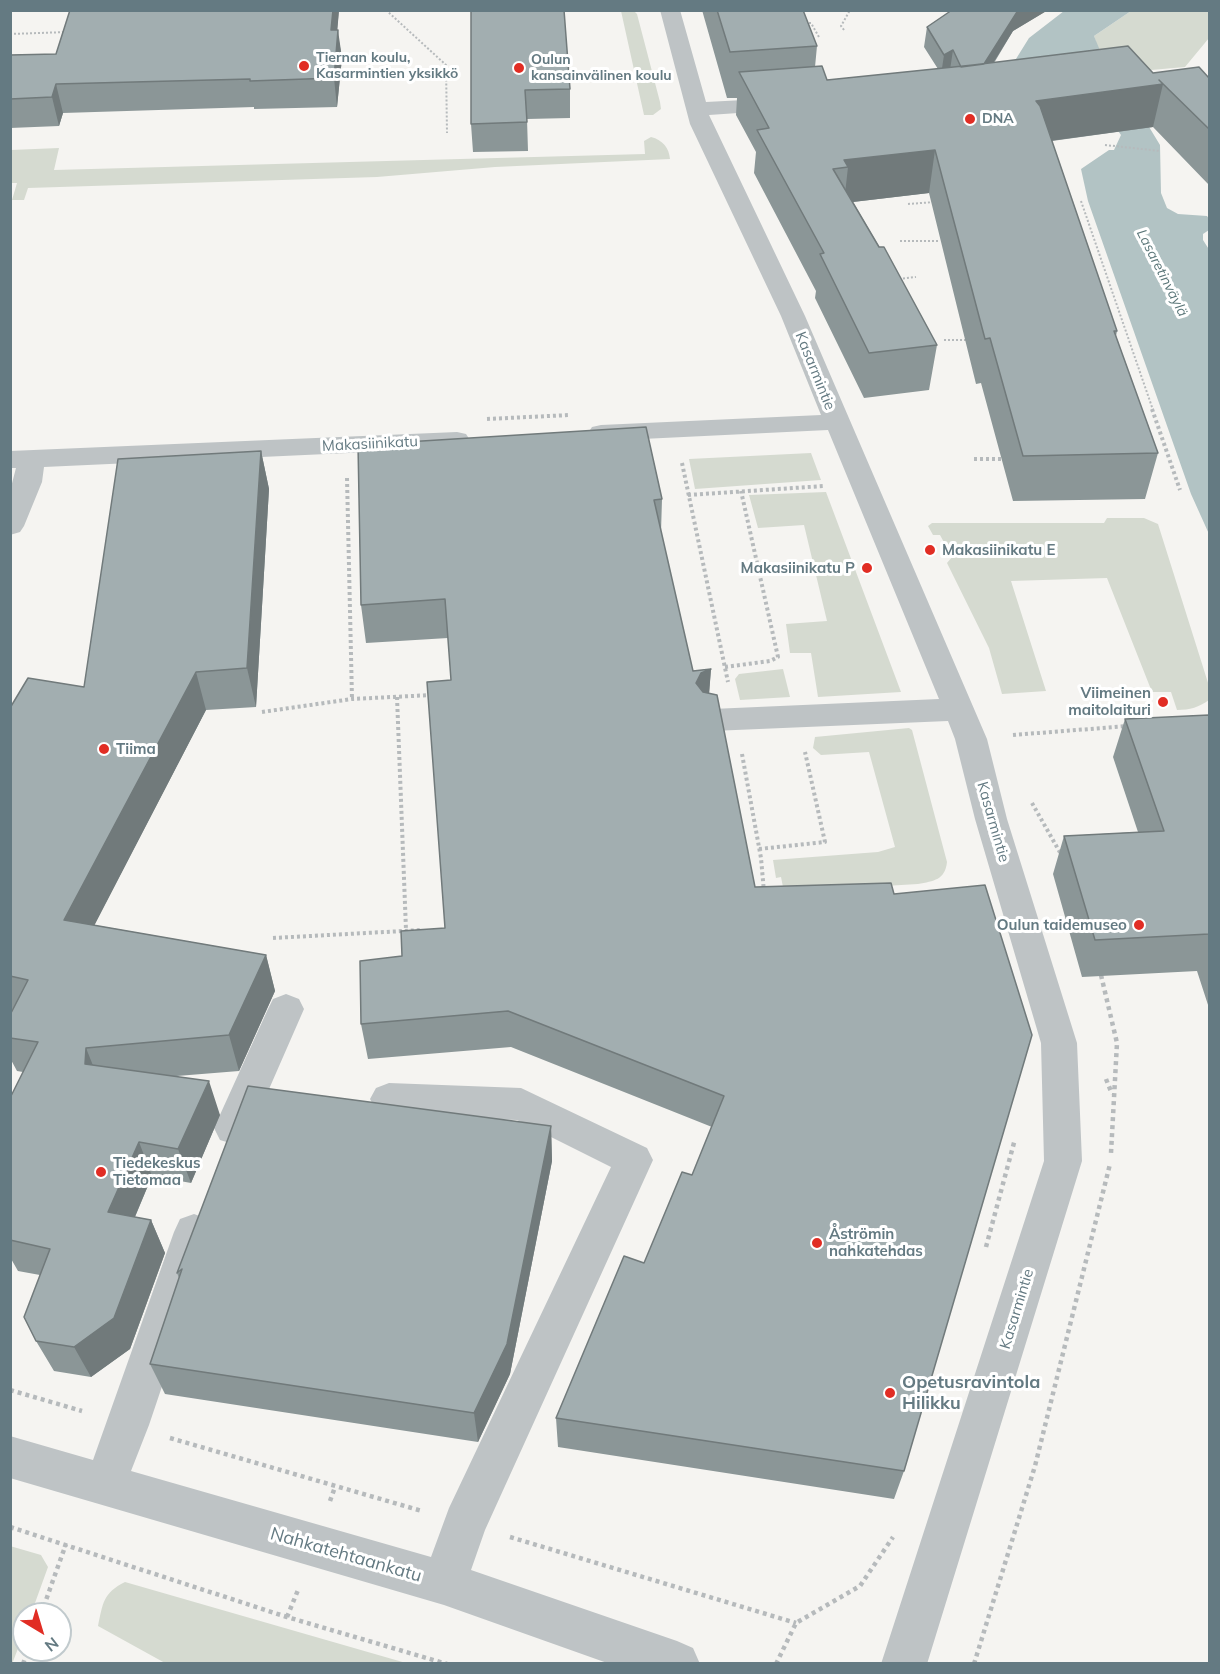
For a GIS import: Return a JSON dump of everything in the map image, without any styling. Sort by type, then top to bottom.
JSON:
[{"type":"street","name":"Kasarmintie","points":[[670,10],[701,124],[793,316],[971,739],[992,819],[1059,1043],[1063,1161],[958,1500],[904,1664]]},
{"type":"street","points":[[697,109],[804,102]]},
{"type":"street","points":[[580,434],[836,422]]},
{"type":"street","name":"Makasiinikatu","points":[[21,460],[485,438]]},
{"type":"street","points":[[10,526],[28,482],[21,460]]},
{"type":"street","points":[[724,719],[959,709]]},
{"type":"street","points":[[221,1160],[242,1105],[286,1009]]},
{"type":"street","points":[[388,1099],[521,1104],[634,1160],[465,1524],[444,1583]]},
{"type":"street","points":[[104,1485],[128,1425],[204,1204]]},
{"type":"street","name":"Nahkatehtaankatu","points":[[10,1457],[444,1583],[677,1664]]},
{"type":"path","points":[[386,10],[446,65],[447,133]]},
{"type":"path","points":[[843,30],[842,26],[850,10]]},
{"type":"path","points":[[800,23],[811,23],[819,38]]},
{"type":"path","points":[[10,33],[70,32]]},
{"type":"path","points":[[1105,145],[1160,151]]},
{"type":"path","points":[[908,204],[944,201]]},
{"type":"path","points":[[1081,201],[1180,490]]},
{"type":"path","points":[[900,242],[940,241]]},
{"type":"path","points":[[893,279],[916,277]]},
{"type":"path","points":[[944,340],[967,340]]},
{"type":"path","points":[[974,459],[1002,459]]},
{"type":"path","points":[[681,461],[725,667],[724,719],[759,849],[764,898]]},
{"type":"path","points":[[347,478],[352,699]]},
{"type":"path","points":[[688,495],[834,485]]},
{"type":"path","points":[[725,667],[770,661],[778,657],[741,491]]},
{"type":"path","points":[[262,712],[352,699],[440,694]]},
{"type":"path","points":[[397,697],[406,931]]},
{"type":"path","points":[[759,849],[825,842],[797,716]]},
{"type":"path","points":[[971,739],[1130,726]]},
{"type":"path","points":[[1031,801],[1065,863]]},
{"type":"path","points":[[273,938],[430,929]]},
{"type":"path","points":[[974,1664],[1035,1466],[1110,1171],[1117,1043],[1101,975]]},
{"type":"path","points":[[984,1252],[1016,1138]]},
{"type":"path","points":[[10,1390],[796,1623]]},
{"type":"path","points":[[10,1527],[287,1617],[447,1664]]},
{"type":"path","points":[[776,1664],[796,1623],[860,1586],[894,1534]]},
{"type":"path","points":[[45,1602],[66,1544]]},
{"type":"shaded area","points":[[621,11],[634,11],[637,14],[660,102],[661,109],[653,115],[644,115]]},
{"type":"shaded area","points":[[1131,11],[1209,11],[1209,38],[1185,67],[1106,74],[1094,36]]},
{"type":"shaded area","points":[[651,137],[665,145],[670,159],[495,167],[377,177],[28,188],[24,200],[12,200],[17,183],[11,183],[11,150],[59,148],[54,170],[645,154],[644,141]]},
{"type":"shaded area","points":[[811,453],[821,480],[695,489],[689,459]]},
{"type":"shaded area","points":[[826,492],[901,692],[818,697],[811,653],[790,653],[786,624],[827,621],[804,525],[758,528],[749,495]]},
{"type":"shaded area","points":[[1107,518],[1144,518],[1158,524],[1209,686],[1209,700],[1202,705],[1177,710],[1171,692],[1152,692],[1107,578],[1011,581],[1046,691],[1002,694],[989,648],[947,563],[952,557],[940,535],[933,535],[928,526],[932,523],[1104,523]]},
{"type":"shaded area","points":[[783,669],[790,697],[740,700],[735,679],[739,674]]},
{"type":"shaded area","points":[[909,728],[912,730],[947,862],[944,873],[938,879],[918,884],[784,892],[781,877],[776,878],[773,860],[878,852],[895,847],[869,752],[821,755],[813,748],[815,737]]},
{"type":"shaded area","points":[[10,1546],[41,1555],[48,1567],[35,1602],[12,1602],[12,1664]]},
{"type":"shaded area","points":[[125,1582],[406,1663],[165,1663],[98,1626],[108,1595]]},
{"type":"water","points":[[1064,11],[1131,11],[1094,36],[1101,53],[1006,75],[1029,38]]},
{"type":"water","name":"Lasaretinväylä","points":[[1140,112],[1160,145],[1161,193],[1167,208],[1178,214],[1207,216],[1209,219],[1209,230],[1203,234],[1203,240],[1210,251],[1209,534],[1191,494],[1088,201],[1081,169],[1109,150],[1114,150],[1121,135],[1107,116]]},
{"type":"building","points":[[70,10],[333,10],[331,30],[338,30],[334,78],[56,84],[52,97],[10,99],[10,55],[56,54]]},
{"type":"building","name":"Oulun kansainvälinen koulu","points":[[471,10],[564,10],[570,89],[525,90],[527,122],[471,124]]},
{"type":"building","points":[[717,10],[803,10],[817,46],[730,52]]},
{"type":"building","points":[[952,10],[1019,10],[984,64],[961,67],[953,50],[944,55],[927,27]]},
{"type":"building","points":[[1128,46],[1153,73],[1199,67],[1209,78],[1209,129],[1159,80],[1163,84],[1036,101],[1040,106],[1117,331],[1114,331],[1158,453],[1023,456],[990,338],[985,339],[935,150],[844,160],[848,167],[833,169],[879,247],[884,247],[937,345],[869,353],[820,254],[824,253],[757,130],[769,128],[739,72],[822,66],[827,80]]},
{"type":"building","points":[[646,427],[662,499],[654,500],[693,671],[711,669],[701,673],[696,683],[703,692],[717,695],[755,887],[891,883],[894,894],[985,885],[1032,1035],[904,1471],[556,1418],[624,1256],[644,1263],[682,1172],[692,1175],[724,1096],[508,1011],[361,1024],[360,961],[402,956],[401,931],[445,928],[427,682],[451,680],[445,599],[361,605],[358,445]]},
{"type":"building","points":[[261,451],[247,668],[196,672],[64,920],[266,955],[229,1035],[86,1048],[85,1064],[209,1081],[178,1149],[139,1142],[108,1212],[151,1220],[114,1318],[74,1347],[36,1341],[24,1317],[50,1249],[10,1240],[10,1098],[38,1042],[10,1038],[10,1015],[28,980],[10,976],[10,708],[28,678],[84,687],[118,459]]},
{"type":"building","name":"Oulun taidemuseo","points":[[1209,715],[1209,934],[1095,940],[1064,836],[1164,831],[1125,719]]},
{"type":"building","points":[[248,1086],[551,1126],[507,1344],[474,1413],[150,1364],[182,1269],[177,1273]]},
{"type":"place","name":"Tiernan koulu, Kasarmintien yksikkö","points":[[304,66]]},
{"type":"place","name":"Oulun kansainvälinen koulu","points":[[519,68]]},
{"type":"place","name":"DNA","points":[[970,119]]},
{"type":"place","name":"Makasiinikatu E","points":[[930,550]]},
{"type":"place","name":"Makasiinikatu P","points":[[867,568]]},
{"type":"place","name":"Viimeinen maitolaituri","points":[[1163,702]]},
{"type":"place","name":"Tiima","points":[[104,749]]},
{"type":"place","name":"Oulun taidemuseo","points":[[1139,925]]},
{"type":"place","name":"Tiedekeskus Tietomaa","points":[[101,1172]]},
{"type":"place","name":"Åströmin nahkatehdas","points":[[817,1243]]},
{"type":"place","name":"Opetusravintola Hilikku","points":[[890,1393]]}]
